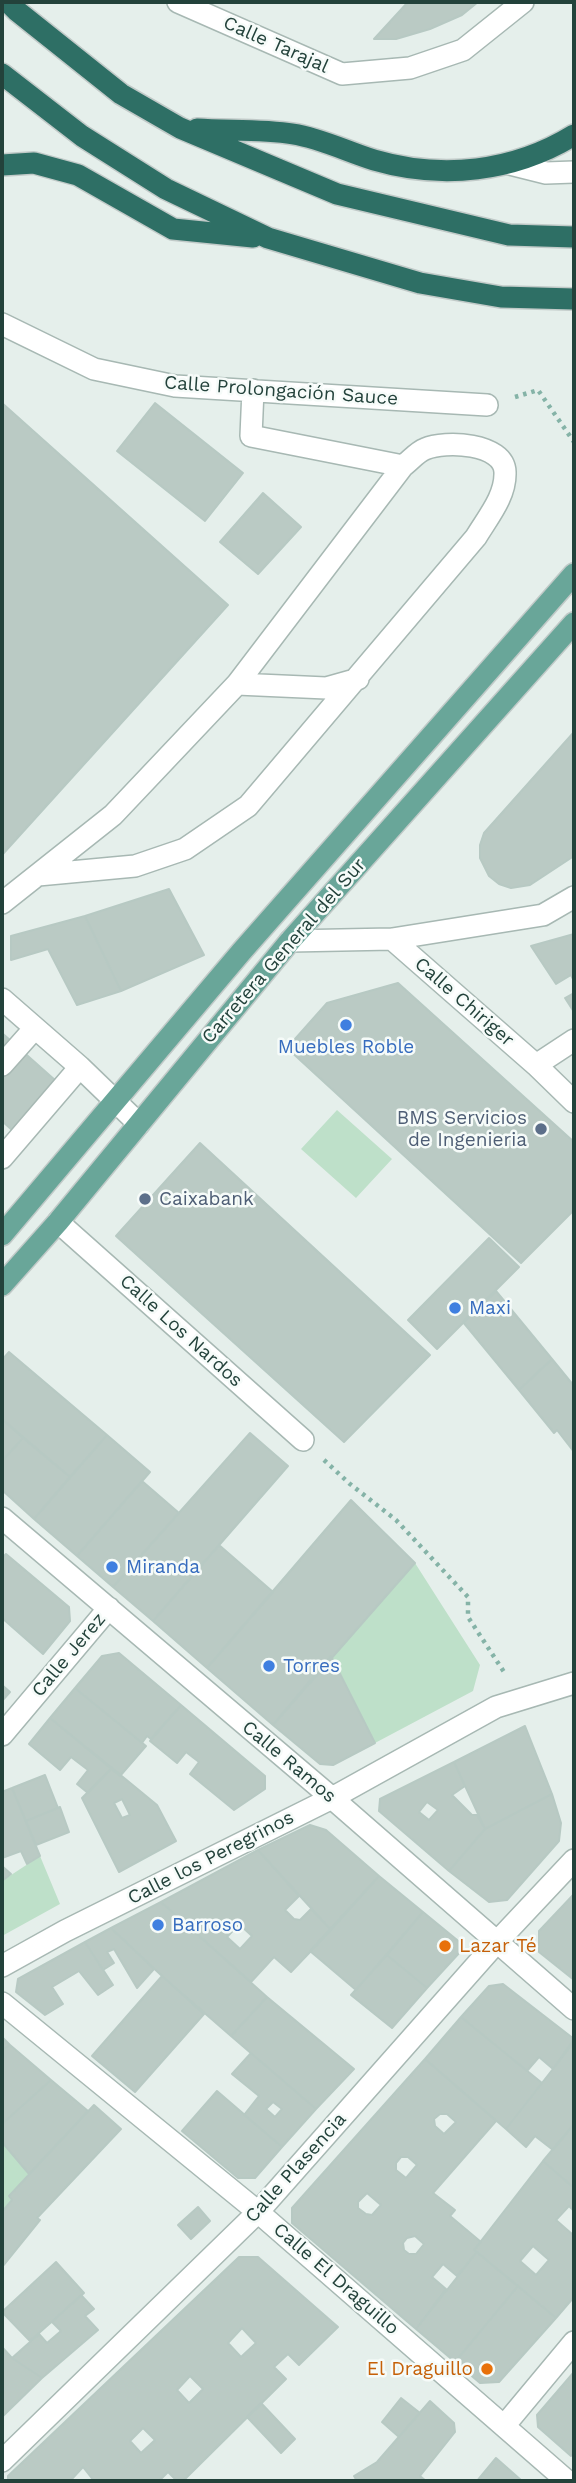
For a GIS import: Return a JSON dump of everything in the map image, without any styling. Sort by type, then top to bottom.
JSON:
[{"type":"highway","points":[[8,2],[121,94],[180,128],[337,194],[509,235],[574,237]]},
{"type":"highway","points":[[2,74],[82,136],[166,189],[268,238],[420,283],[501,296],[574,299]]},
{"type":"highway","points":[[180,128],[294,134],[376,161],[424,171],[466,171],[510,164],[574,135]]},
{"type":"highway","points":[[2,165],[33,163],[78,175],[173,229],[268,238]]},
{"type":"main road","name":"Carretera General del Sur","points":[[2,1235],[242,951],[574,574]]},
{"type":"main road","name":"Carretera General del Sur","points":[[2,1285],[58,1222],[290,941],[574,623]]},
{"type":"street","name":"Calle Tarajal","points":[[178,2],[342,74],[410,68],[463,50],[523,2]]},
{"type":"street","points":[[510,164],[546,173],[574,172]]},
{"type":"street","name":"Calle Prolongación Sauce","points":[[2,324],[94,369],[175,386],[487,405]]},
{"type":"street","points":[[253,390],[251,436],[403,466]]},
{"type":"street","points":[[2,903],[113,815],[237,684],[403,466],[421,450],[440,444],[477,446],[498,457],[505,468],[504,488],[476,537],[358,679],[247,806],[185,849],[135,866],[38,875]]},
{"type":"street","points":[[237,684],[326,688],[358,679]]},
{"type":"street","points":[[290,941],[392,939],[543,915],[574,897]]},
{"type":"street","name":"Calle Chiriger","points":[[392,939],[536,1065],[574,1102]]},
{"type":"street","points":[[2,999],[80,1067],[139,1124]]},
{"type":"street","points":[[2,1065],[34,1029]]},
{"type":"street","points":[[536,1065],[574,1040]]},
{"type":"street","points":[[2,1158],[80,1067]]},
{"type":"street","name":"Calle Los Nardos","points":[[58,1222],[303,1440]]},
{"type":"street","name":"Calle Ramos","points":[[2,1518],[332,1797],[574,2009]]},
{"type":"street","name":"Calle Jerez","points":[[2,1735],[109,1608]]},
{"type":"street","name":"Calle los Peregrinos","points":[[2,1966],[65,1931],[332,1797],[496,1707],[574,1683]]},
{"type":"street","name":"Calle Plasencia","points":[[2,2461],[258,2212],[496,1943],[574,1860]]},
{"type":"street","name":"Calle El Draguillo","points":[[2,2003],[258,2212],[567,2481]]},
{"type":"street","points":[[504,2426],[574,2342]]},
{"type":"path","points":[[487,405],[538,390],[574,442]]},
{"type":"path","points":[[303,1440],[350,1484],[397,1520],[468,1597],[468,1617],[521,1699]]},
{"type":"green space","points":[[337,1110],[392,1159],[356,1198],[301,1149]]},
{"type":"green space","points":[[415,1563],[480,1665],[473,1691],[375,1743],[331,1656]]},
{"type":"green space","points":[[40,1856],[60,1904],[2,1936],[2,1881]]},
{"type":"green space","points":[[2,2142],[29,2174],[9,2196],[12,2200],[2,2212]]},
{"type":"building","points":[[408,2],[478,2],[462,15],[430,29],[396,39],[374,39]]},
{"type":"building","points":[[2,403],[228,605],[2,855]]},
{"type":"building","points":[[155,403],[243,473],[205,521],[117,451]]},
{"type":"building","points":[[263,493],[301,527],[258,574],[220,542]]},
{"type":"building","points":[[574,732],[574,856],[530,885],[511,888],[499,884],[489,876],[480,858],[484,833]]},
{"type":"building","points":[[169,889],[204,955],[121,991],[85,916]]},
{"type":"building","points":[[85,916],[121,991],[77,1005],[48,949],[11,960],[11,936]]},
{"type":"building","points":[[574,934],[574,981],[571,975],[556,984],[531,946]]},
{"type":"building","points":[[398,983],[574,1142],[574,1210],[521,1263],[287,1048],[327,1003]]},
{"type":"building","points":[[574,993],[574,1012],[565,998]]},
{"type":"building","points":[[2,1033],[56,1081],[12,1130],[2,1121]]},
{"type":"building","points":[[200,1143],[430,1355],[344,1442],[116,1236]]},
{"type":"building","points":[[489,1238],[519,1267],[437,1349],[408,1320]]},
{"type":"building","points":[[496,1291],[552,1359],[519,1390],[463,1322]]},
{"type":"building","points":[[9,1352],[107,1435],[70,1477],[2,1419],[2,1360]]},
{"type":"building","points":[[552,1359],[574,1386],[574,1452],[557,1430],[554,1433],[519,1390]]},
{"type":"building","points":[[2,1419],[23,1438],[2,1461]]},
{"type":"building","points":[[250,1433],[288,1466],[153,1621],[113,1587]]},
{"type":"building","points":[[107,1435],[150,1472],[77,1556],[34,1519]]},
{"type":"building","points":[[23,1438],[70,1477],[34,1519],[2,1490],[2,1461]]},
{"type":"building","points":[[142,1481],[179,1513],[113,1587],[77,1556]]},
{"type":"building","points":[[351,1500],[415,1563],[273,1725],[207,1668]]},
{"type":"building","points":[[219,1545],[273,1592],[207,1668],[153,1621]]},
{"type":"building","points":[[6,1554],[69,1607],[70,1621],[43,1654],[2,1618],[2,1558]]},
{"type":"building","points":[[119,1653],[181,1705],[151,1739],[147,1736],[142,1743],[75,1688],[102,1656]]},
{"type":"building","points":[[331,1656],[375,1743],[333,1765],[320,1764],[273,1725]]},
{"type":"building","points":[[2,1685],[10,1692],[2,1701]]},
{"type":"building","points":[[75,1688],[146,1746],[120,1776],[50,1718]]},
{"type":"building","points":[[181,1705],[265,1776],[265,1789],[234,1810],[190,1774],[199,1762],[186,1752],[177,1763],[150,1741]]},
{"type":"building","points":[[50,1718],[112,1768],[88,1793],[77,1784],[88,1770],[71,1757],[60,1770],[29,1744]]},
{"type":"building","points":[[525,1726],[552,1794],[485,1829],[454,1762]]},
{"type":"building","points":[[454,1762],[465,1786],[452,1795],[472,1815],[477,1815],[485,1829],[449,1871],[379,1811],[380,1799]],"holes":[[[427,1802],[438,1810],[429,1820],[419,1812]]]},
{"type":"building","points":[[112,1768],[157,1805],[176,1841],[119,1872],[82,1798]],"holes":[[[122,1799],[130,1815],[122,1818],[114,1803]]]},
{"type":"building","points":[[45,1775],[58,1808],[26,1821],[12,1788]]},
{"type":"building","points":[[12,1788],[40,1856],[27,1864],[21,1851],[2,1858],[2,1792]]},
{"type":"building","points":[[552,1794],[561,1823],[559,1841],[507,1900],[489,1902],[449,1871],[485,1829]]},
{"type":"building","points":[[60,1807],[69,1832],[36,1845],[26,1821]]},
{"type":"building","points":[[310,1825],[326,1830],[379,1876],[331,1930],[258,1850]]},
{"type":"building","points":[[258,1850],[299,1896],[285,1910],[294,1919],[300,1920],[311,1909],[331,1930],[291,1972],[274,1957],[251,1982],[161,1902]],"holes":[[[239,1924],[252,1936],[240,1949],[227,1937]]]},
{"type":"building","points":[[2,1866],[11,1874],[2,1881]]},
{"type":"building","points":[[379,1876],[423,1912],[356,1990],[310,1951]]},
{"type":"building","points":[[574,1894],[574,1980],[539,1952],[539,1931]]},
{"type":"building","points":[[161,1902],[267,1997],[231,2036],[111,1928]]},
{"type":"building","points":[[423,1912],[462,1944],[461,1951],[427,1988],[387,1955]]},
{"type":"building","points":[[111,1928],[154,1969],[137,1988],[114,1949],[107,1952],[114,1963],[103,1970],[85,1942]]},
{"type":"building","points":[[85,1942],[113,1985],[98,1995],[79,1971],[52,1987],[63,2004],[45,2015],[16,1992],[18,1979]]},
{"type":"building","points":[[387,1955],[427,1988],[392,2028],[351,1995]]},
{"type":"building","points":[[162,1976],[204,2014],[135,2092],[92,2056]]},
{"type":"building","points":[[503,1984],[574,2039],[553,2069],[539,2057],[527,2071],[461,2017],[489,1986]]},
{"type":"building","points":[[267,1997],[354,2069],[316,2109],[231,2036]]},
{"type":"building","points":[[461,2017],[542,2083],[506,2129],[425,2059]]},
{"type":"building","points":[[2,2037],[10,2045],[2,2050]]},
{"type":"building","points":[[574,2042],[574,2124],[553,2150],[535,2136],[526,2147],[506,2129]]},
{"type":"building","points":[[10,2045],[51,2080],[2,2124],[2,2050]]},
{"type":"building","points":[[251,2053],[316,2109],[282,2147],[244,2115],[259,2096],[232,2074]],"holes":[[[273,2102],[282,2109],[275,2117],[266,2109]]]},
{"type":"building","points":[[425,2059],[496,2121],[433,2193],[455,2210],[450,2216],[481,2242],[474,2250],[477,2252],[457,2276],[443,2264],[432,2277],[446,2289],[416,2329],[292,2223],[292,2208]],"holes":[[[440,2114],[447,2114],[456,2122],[444,2134],[435,2126],[434,2119]],[[401,2157],[408,2157],[417,2165],[406,2178],[396,2170],[396,2163]],[[367,2193],[381,2205],[372,2215],[358,2208],[358,2202]],[[415,2236],[424,2244],[416,2254],[409,2254],[404,2250],[403,2243],[407,2238]]]},
{"type":"building","points":[[51,2080],[88,2111],[29,2174],[2,2142],[2,2124]]},
{"type":"building","points":[[217,2091],[282,2147],[255,2178],[238,2178],[182,2131]]},
{"type":"building","points":[[94,2105],[121,2129],[37,2218],[40,2220],[2,2267],[2,2212],[12,2200],[9,2196]]},
{"type":"building","points":[[574,2124],[574,2188],[543,2161]]},
{"type":"building","points":[[543,2161],[574,2188],[574,2211],[569,2206],[556,2220],[572,2234],[574,2232],[574,2297],[556,2318],[474,2250]],"holes":[[[533,2246],[549,2260],[536,2275],[520,2261]]]},
{"type":"building","points":[[198,2207],[210,2221],[191,2239],[178,2225]]},
{"type":"building","points":[[477,2252],[518,2286],[455,2362],[416,2329]]},
{"type":"building","points":[[239,2257],[258,2257],[338,2327],[299,2365],[288,2354],[274,2367],[286,2379],[183,2481],[177,2481],[168,2472],[159,2481],[94,2481],[83,2467],[70,2481],[8,2481],[8,2476]],"holes":[[[242,2328],[256,2343],[241,2357],[228,2343]],[[190,2376],[203,2389],[189,2403],[177,2390]],[[143,2428],[155,2440],[141,2453],[130,2441]]]},
{"type":"building","points":[[56,2262],[84,2293],[30,2341],[2,2312]]},
{"type":"building","points":[[518,2286],[556,2318],[499,2382],[480,2383],[455,2362]]},
{"type":"building","points":[[81,2295],[94,2309],[85,2316],[98,2330],[42,2378],[12,2358],[39,2334],[47,2343],[61,2331],[52,2322]]},
{"type":"building","points":[[2,2347],[12,2358],[42,2378],[2,2417]]},
{"type":"building","points":[[574,2372],[574,2452],[571,2456],[538,2427],[537,2415]]},
{"type":"building","points":[[401,2398],[420,2413],[399,2437],[382,2422]]},
{"type":"building","points":[[430,2401],[454,2423],[455,2432],[420,2476],[426,2481],[357,2481],[354,2476],[377,2462]]},
{"type":"building","points":[[261,2403],[295,2439],[281,2453],[247,2417]]},
{"type":"building","points":[[496,2458],[513,2473],[522,2481],[477,2481]]},
{"type":"place","name":"Muebles Roble","points":[[346,1025]]},
{"type":"place","name":"BMS Servicios de Ingenieria","points":[[541,1129]]},
{"type":"place","name":"Caixabank","points":[[145,1199]]},
{"type":"place","name":"Maxi","points":[[455,1308]]},
{"type":"place","name":"Miranda","points":[[112,1567]]},
{"type":"place","name":"Torres","points":[[269,1666]]},
{"type":"place","name":"Barroso","points":[[158,1925]]},
{"type":"place","name":"Lazar Té","points":[[445,1946]]},
{"type":"place","name":"El Draguillo","points":[[487,2369]]}]
